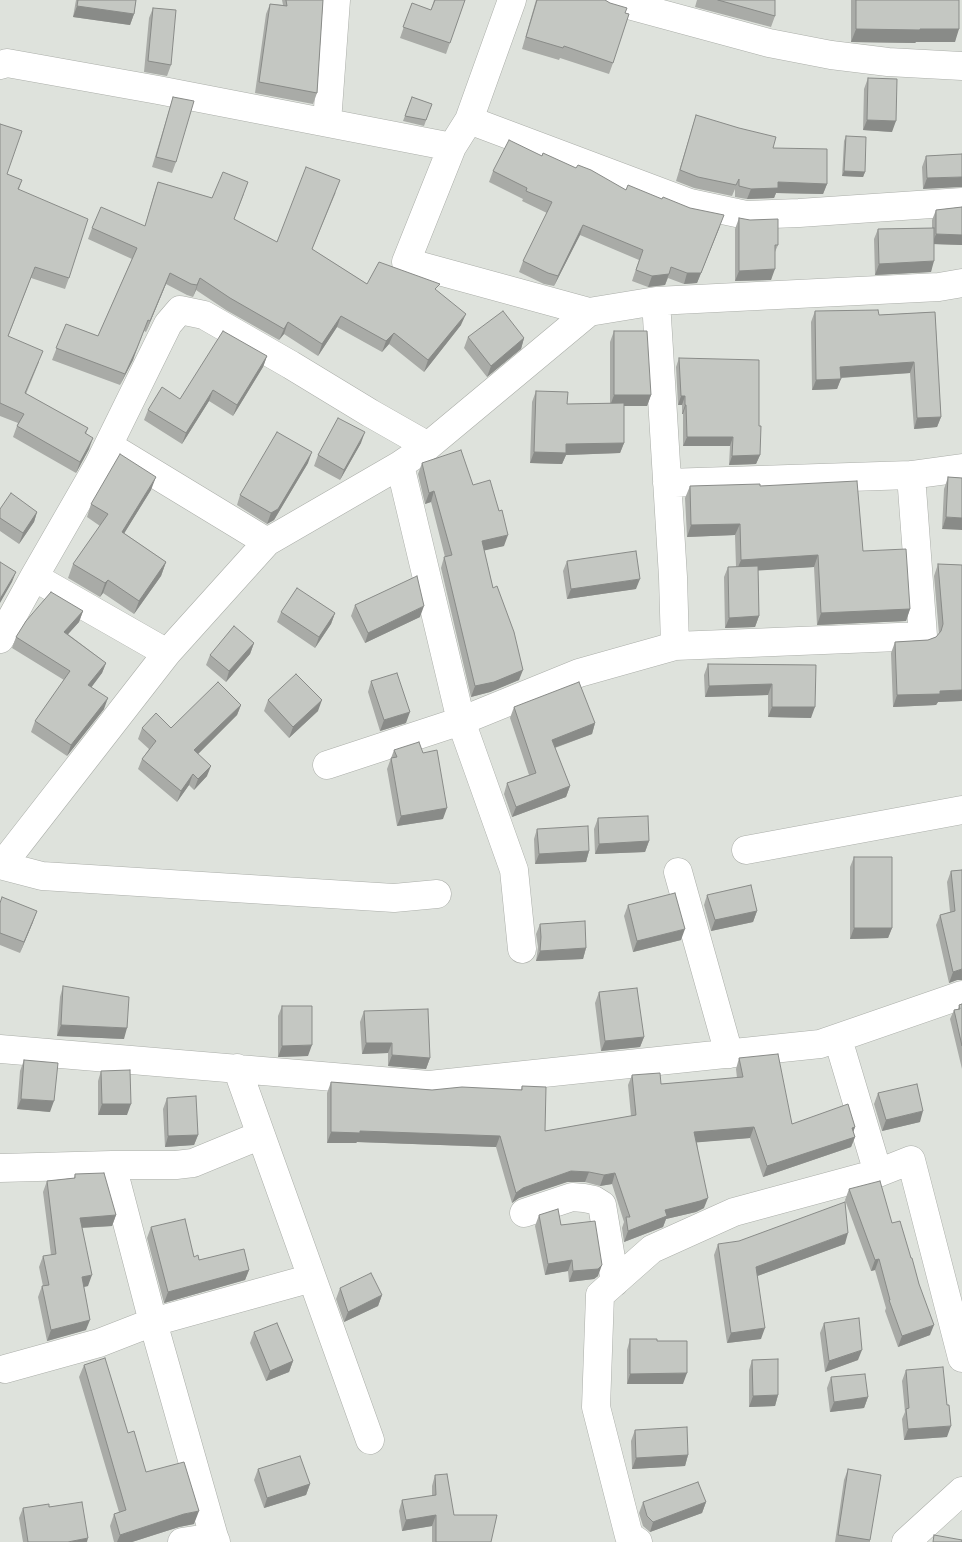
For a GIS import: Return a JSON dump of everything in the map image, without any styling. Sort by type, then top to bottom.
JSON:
[{"type":"street","points":[[327,122],[336,0]]},
{"type":"street","points":[[512,0],[469,120],[452,148],[406,262],[588,312],[656,301],[939,287],[962,283]]},
{"type":"street","points":[[610,0],[768,43],[831,55],[888,62],[962,66]]},
{"type":"street","points":[[0,65],[7,63],[17,64],[327,122],[452,148]]},
{"type":"street","points":[[469,120],[690,203],[746,215],[962,202]]},
{"type":"street","points":[[656,301],[673,577],[675,646]]},
{"type":"street","points":[[0,639],[109,446],[168,324],[180,310],[204,315],[428,446]]},
{"type":"street","points":[[437,894],[394,898],[42,876],[1,865],[167,653],[267,542],[400,465],[428,446],[588,312]]},
{"type":"street","points":[[109,446],[267,542]]},
{"type":"street","points":[[400,465],[461,721],[514,870],[522,949]]},
{"type":"street","points":[[667,484],[911,475],[962,468]]},
{"type":"street","points":[[327,765],[461,721],[579,673],[675,646],[923,636],[911,475]]},
{"type":"street","points":[[34,577],[167,653]]},
{"type":"street","points":[[746,850],[962,810]]},
{"type":"street","points":[[678,872],[729,1054]]},
{"type":"street","points":[[0,1049],[429,1084],[820,1044],[962,995]]},
{"type":"street","points":[[838,1039],[878,1173]]},
{"type":"street","points":[[237,1068],[370,1440]]},
{"type":"street","points":[[0,1168],[176,1165],[193,1163],[261,1135]]},
{"type":"street","points":[[638,1542],[630,1536],[596,1407],[600,1295],[652,1250],[734,1212],[878,1173],[911,1160],[962,1358]]},
{"type":"street","points":[[112,1165],[215,1539],[182,1542]]},
{"type":"street","points":[[524,1213],[572,1197],[594,1200],[602,1205],[615,1282]]},
{"type":"street","points":[[5,1369],[99,1343],[154,1322],[312,1278]]},
{"type":"street","points":[[906,1542],[962,1491]]},
{"type":"building","points":[[78,0],[136,0],[134,14],[77,6]]},
{"type":"building","points":[[286,0],[323,0],[317,93],[259,82],[270,4],[287,6]]},
{"type":"building","points":[[435,0],[465,0],[450,43],[403,27],[412,3],[431,10]]},
{"type":"building","points":[[537,0],[605,0],[627,8],[625,13],[629,14],[613,63],[564,46],[563,48],[526,37]]},
{"type":"building","points":[[718,0],[775,0],[775,16]]},
{"type":"building","points":[[856,0],[959,0],[959,29],[856,29]]},
{"type":"building","points":[[153,8],[176,10],[171,65],[148,61]]},
{"type":"building","points":[[868,78],[897,79],[896,121],[867,120]]},
{"type":"building","points":[[173,97],[194,101],[176,162],[156,157]]},
{"type":"building","points":[[412,97],[432,104],[426,120],[405,116]]},
{"type":"building","points":[[696,115],[776,137],[773,148],[827,149],[827,184],[778,182],[778,188],[751,189],[739,186],[739,179],[736,185],[698,177],[680,170]]},
{"type":"building","points":[[0,124],[22,131],[7,174],[22,180],[18,189],[88,219],[69,278],[35,267],[8,336],[43,351],[25,393],[88,428],[85,433],[93,438],[80,462],[17,426],[24,414],[0,403]]},
{"type":"building","points":[[846,136],[866,137],[865,172],[844,171]]},
{"type":"building","points":[[509,140],[542,156],[543,153],[576,168],[578,165],[591,170],[626,190],[628,185],[690,208],[724,215],[701,273],[687,273],[671,267],[669,274],[652,276],[636,270],[643,250],[583,225],[558,276],[523,261],[552,202],[526,191],[527,188],[493,171]]},
{"type":"building","points":[[962,154],[962,177],[927,178],[926,156]]},
{"type":"building","points":[[306,167],[340,180],[312,249],[367,284],[379,262],[440,284],[435,289],[466,314],[428,360],[394,333],[386,341],[341,316],[322,344],[288,322],[284,329],[230,298],[200,278],[197,285],[191,284],[170,273],[125,374],[56,348],[66,324],[98,336],[137,248],[92,228],[101,207],[145,226],[158,182],[212,198],[223,172],[248,182],[234,219],[277,242]]},
{"type":"building","points":[[962,207],[962,235],[936,234],[936,210]]},
{"type":"building","points":[[739,218],[750,220],[778,219],[778,245],[775,245],[775,269],[739,271]]},
{"type":"building","points":[[934,228],[934,261],[879,264],[878,229]]},
{"type":"building","points":[[878,310],[879,315],[935,312],[941,417],[917,418],[914,362],[840,367],[841,379],[816,380],[815,311]]},
{"type":"building","points":[[503,311],[524,338],[491,366],[468,337]]},
{"type":"building","points":[[223,331],[267,356],[237,405],[213,390],[186,433],[148,410],[162,387],[180,399]]},
{"type":"building","points":[[614,331],[647,331],[651,395],[614,395]]},
{"type":"building","points":[[679,358],[759,360],[760,455],[732,456],[733,437],[687,437],[686,405],[685,396],[681,396]]},
{"type":"building","points":[[536,391],[568,392],[567,404],[624,403],[624,443],[566,444],[566,453],[534,452]]},
{"type":"building","points":[[338,418],[365,432],[344,470],[318,455]]},
{"type":"building","points":[[277,432],[312,452],[278,509],[271,513],[240,495]]},
{"type":"building","points":[[461,450],[473,485],[490,480],[499,511],[502,510],[508,535],[482,541],[493,588],[497,586],[514,632],[523,670],[494,682],[475,686],[444,557],[452,555],[434,491],[429,493],[422,463]]},
{"type":"building","points":[[120,454],[156,477],[122,532],[166,562],[139,601],[108,580],[105,583],[73,564],[108,514],[91,504]]},
{"type":"building","points":[[948,477],[962,478],[962,518],[946,517]]},
{"type":"building","points":[[857,481],[863,551],[906,549],[910,609],[821,613],[818,555],[741,560],[740,524],[691,525],[690,486],[760,484],[760,486]]},
{"type":"building","points":[[11,493],[37,512],[23,533],[0,518],[0,509]]},
{"type":"building","points":[[636,551],[640,579],[571,589],[567,561]]},
{"type":"building","points":[[0,562],[16,572],[0,599]]},
{"type":"building","points":[[938,564],[962,565],[962,690],[940,691],[940,694],[897,695],[895,642],[928,640],[936,637],[941,631],[943,624]]},
{"type":"building","points":[[758,566],[759,616],[729,618],[728,567]]},
{"type":"building","points":[[417,576],[424,606],[368,633],[355,605]]},
{"type":"building","points":[[297,588],[335,613],[319,637],[281,612]]},
{"type":"building","points":[[51,592],[83,611],[64,632],[106,663],[88,685],[108,698],[71,745],[35,721],[70,671],[16,637],[26,621]]},
{"type":"building","points":[[234,626],[254,643],[229,671],[210,655]]},
{"type":"building","points":[[708,664],[816,665],[815,707],[772,707],[772,684],[709,686]]},
{"type":"building","points":[[397,673],[410,712],[384,720],[371,681]]},
{"type":"building","points":[[296,674],[322,700],[293,727],[268,700]]},
{"type":"building","points":[[218,682],[241,705],[194,750],[211,766],[198,779],[193,774],[181,791],[142,759],[156,741],[142,728],[156,713],[171,728]]},
{"type":"building","points":[[579,682],[595,723],[552,740],[570,786],[516,807],[507,783],[536,773],[514,707]]},
{"type":"building","points":[[419,742],[423,753],[437,750],[447,808],[401,816],[391,758],[397,757],[394,750]]},
{"type":"building","points":[[648,816],[649,841],[599,844],[598,818]]},
{"type":"building","points":[[588,826],[589,851],[539,854],[537,829]]},
{"type":"building","points":[[854,857],[892,857],[892,928],[854,928]]},
{"type":"building","points":[[962,870],[962,969],[953,972],[940,915],[955,911],[951,871]]},
{"type":"building","points":[[751,885],[757,911],[715,920],[707,895]]},
{"type":"building","points":[[675,893],[685,929],[637,941],[628,905]]},
{"type":"building","points":[[2,897],[37,911],[24,942],[0,933],[0,903]]},
{"type":"building","points":[[585,921],[586,948],[540,951],[540,924]]},
{"type":"building","points":[[63,986],[129,997],[127,1028],[61,1025]]},
{"type":"building","points":[[637,988],[644,1037],[605,1041],[599,992]]},
{"type":"building","points":[[962,1004],[962,1046],[954,1010],[960,1009],[959,1005]]},
{"type":"building","points":[[282,1006],[312,1006],[312,1045],[282,1046]]},
{"type":"building","points":[[428,1009],[430,1058],[392,1055],[392,1043],[366,1043],[364,1011]]},
{"type":"building","points":[[778,1054],[792,1124],[848,1104],[855,1127],[852,1128],[855,1137],[767,1166],[754,1127],[694,1132],[708,1198],[665,1210],[667,1216],[628,1231],[626,1217],[630,1217],[615,1173],[604,1175],[571,1171],[523,1188],[516,1193],[500,1136],[360,1131],[360,1133],[331,1132],[331,1082],[432,1090],[462,1087],[522,1090],[522,1086],[546,1087],[545,1131],[636,1115],[632,1075],[660,1073],[661,1084],[743,1077],[739,1058]]},
{"type":"building","points":[[24,1060],[58,1063],[54,1101],[21,1099]]},
{"type":"building","points":[[130,1070],[131,1104],[102,1104],[101,1071]]},
{"type":"building","points":[[917,1084],[923,1111],[886,1120],[878,1093]]},
{"type":"building","points":[[196,1096],[198,1135],[168,1136],[167,1098]]},
{"type":"building","points":[[104,1173],[116,1215],[80,1218],[92,1275],[82,1277],[90,1320],[51,1330],[42,1286],[49,1285],[43,1256],[56,1254],[47,1181],[75,1178],[75,1174]]},
{"type":"building","points":[[880,1181],[892,1223],[900,1221],[919,1284],[934,1325],[902,1336],[889,1300],[879,1259],[875,1260],[849,1189]]},
{"type":"building","points":[[845,1202],[848,1233],[756,1267],[765,1328],[731,1333],[718,1244],[739,1241]]},
{"type":"building","points":[[558,1209],[561,1225],[595,1221],[602,1265],[598,1269],[573,1271],[572,1260],[548,1264],[539,1215]]},
{"type":"building","points":[[185,1219],[194,1257],[198,1255],[199,1260],[244,1249],[249,1270],[168,1292],[151,1227]]},
{"type":"building","points":[[371,1273],[382,1295],[348,1312],[340,1288]]},
{"type":"building","points":[[859,1318],[862,1350],[829,1361],[824,1323]]},
{"type":"building","points":[[277,1323],[293,1361],[270,1371],[254,1332]]},
{"type":"building","points":[[630,1339],[687,1341],[687,1373],[630,1374]]},
{"type":"building","points":[[105,1358],[128,1433],[134,1431],[146,1472],[184,1462],[199,1511],[120,1535],[114,1514],[126,1510],[84,1365]]},
{"type":"building","points":[[778,1359],[778,1395],[753,1396],[752,1360]]},
{"type":"building","points":[[943,1367],[951,1426],[908,1429],[906,1409],[909,1408],[906,1370]]},
{"type":"building","points":[[865,1374],[868,1397],[834,1402],[831,1377]]},
{"type":"building","points":[[687,1427],[688,1455],[636,1458],[635,1430]]},
{"type":"building","points":[[300,1456],[310,1484],[267,1498],[258,1469]]},
{"type":"building","points":[[848,1469],[881,1475],[870,1540],[838,1535]]},
{"type":"building","points":[[447,1474],[454,1515],[497,1515],[491,1542],[436,1542],[436,1515],[406,1520],[402,1500],[436,1495],[435,1475]]},
{"type":"building","points":[[698,1482],[706,1502],[653,1522],[647,1516],[643,1502]]},
{"type":"building","points":[[82,1502],[88,1538],[68,1542],[28,1542],[23,1508],[49,1504],[49,1507]]},
{"type":"building","points":[[934,1535],[962,1540],[962,1542],[933,1542]]}]
